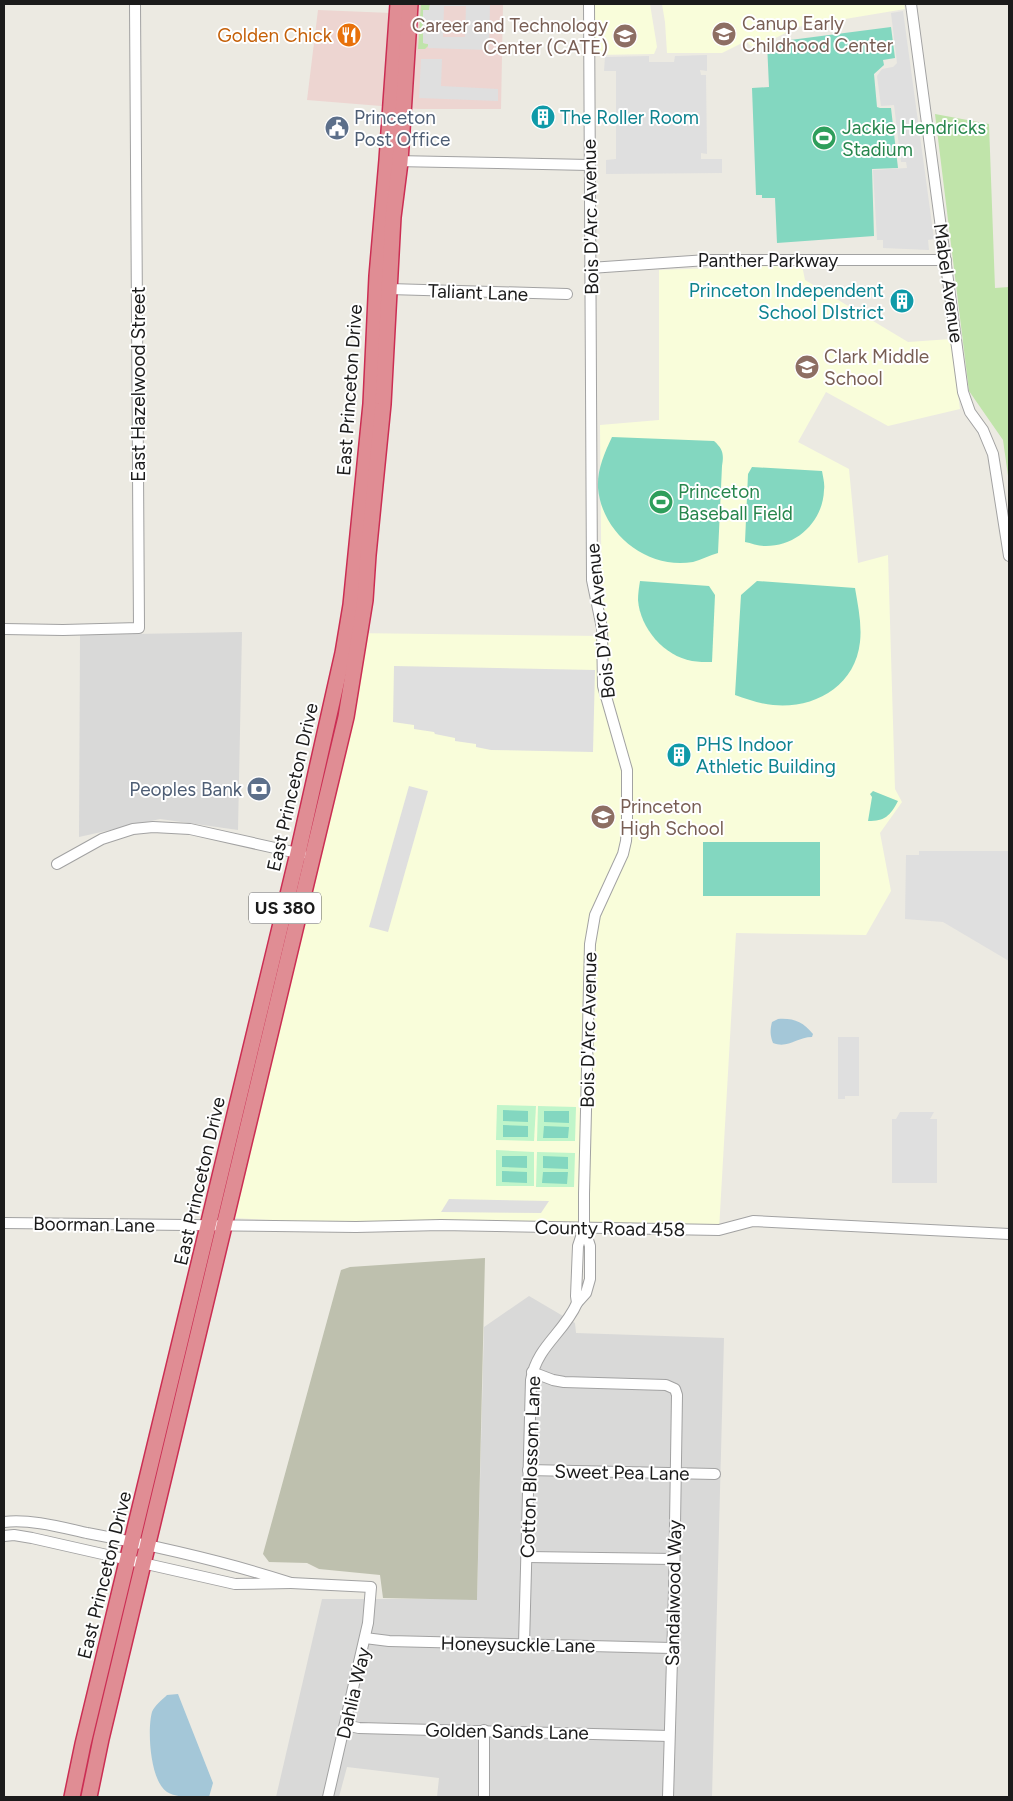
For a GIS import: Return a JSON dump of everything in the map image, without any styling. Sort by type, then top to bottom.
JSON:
[{"type":"highway","name":"East Princeton Drive","points":[[89,1797],[148,1545],[216,1226],[343,653],[351,605],[382,308],[389,289],[393,217],[398,4]]},
{"type":"highway","name":"East Princeton Drive","points":[[72,1797],[127,1561],[313,857],[346,717],[365,600],[383,404],[380,226],[393,161],[410,4]]},
{"type":"highway","points":[[329,714],[346,717]]},
{"type":"street","name":"East Hazelwood Street","points":[[4,629],[140,628],[135,4]]},
{"type":"street","name":"Bois D'Arc Avenue","points":[[584,1228],[590,944],[595,914],[625,848],[628,811],[627,770],[603,686],[601,671],[602,628],[592,580],[588,4]]},
{"type":"street","name":"Mabel Avenue","points":[[911,4],[963,392],[970,412],[983,430],[993,454],[1009,556]]},
{"type":"street","points":[[393,161],[589,165]]},
{"type":"street","name":"Panther Parkway","points":[[590,268],[707,260],[946,260]]},
{"type":"street","name":"Taliant Lane","points":[[389,289],[567,294]]},
{"type":"street","points":[[57,864],[102,839],[133,829],[153,827],[190,829],[313,857]]},
{"type":"street","name":"County Road 458","points":[[216,1226],[356,1227],[426,1224],[719,1230],[753,1221],[1009,1234]]},
{"type":"street","name":"Boorman Lane","points":[[4,1223],[216,1226]]},
{"type":"street","name":"Cotton Blossom Lane","points":[[524,1644],[530,1388],[532,1372],[540,1353],[568,1321],[578,1304],[576,1296],[578,1246],[584,1228]]},
{"type":"street","name":"Sandalwood Way","points":[[532,1372],[564,1382],[666,1385],[675,1389],[677,1399],[676,1474],[668,1797]]},
{"type":"street","name":"Sweet Pea Lane","points":[[528,1470],[715,1474]]},
{"type":"street","points":[[4,1522],[32,1522],[133,1541],[238,1566],[291,1583]]},
{"type":"street","points":[[4,1536],[14,1535],[32,1538],[235,1584],[291,1583]]},
{"type":"street","points":[[527,1557],[674,1559]]},
{"type":"street","name":"Dahlia Way","points":[[291,1583],[371,1587],[365,1638],[328,1797]]},
{"type":"street","name":"Honeysuckle Lane","points":[[365,1638],[389,1641],[672,1648]]},
{"type":"street","name":"Golden Sands Lane","points":[[345,1725],[368,1728],[669,1736]]},
{"type":"street","points":[[484,1730],[484,1797]]},
{"type":"shaded area","points":[[418,4],[503,4],[501,109],[418,109],[307,100],[318,10],[416,14]]},
{"type":"shaded area","points":[[430,4],[490,4],[489,50],[428,48],[428,44],[423,43],[423,10],[429,10]],"holes":[[[444,6],[466,6],[465,37],[443,37]]]},
{"type":"shaded area","name":"Career and Technology Center (CATE)","points":[[593,4],[650,4],[657,47],[654,54],[595,55]]},
{"type":"shaded area","name":"Canup Early Childhood Center","points":[[662,4],[904,4],[905,9],[797,27],[754,49],[746,41],[722,53],[667,53]]},
{"type":"shaded area","points":[[903,11],[934,239],[928,240],[929,250],[883,248],[883,240],[877,240],[873,170],[907,168],[906,162],[901,162],[894,105],[881,106],[877,76],[882,69],[893,67],[897,63],[891,13]]},
{"type":"shaded area","points":[[707,55],[707,71],[700,70],[701,75],[706,75],[707,154],[701,153],[701,159],[722,159],[722,173],[606,174],[606,160],[616,159],[616,71],[604,71],[605,57],[649,56],[649,62],[674,62],[675,56]]},
{"type":"shaded area","points":[[421,59],[442,59],[441,86],[498,89],[498,101],[419,98]]},
{"type":"shaded area","name":"Princeton High School","points":[[802,265],[805,280],[908,342],[951,339],[960,409],[888,426],[826,392],[798,442],[849,469],[858,563],[888,555],[895,789],[902,802],[880,833],[891,891],[866,935],[736,933],[719,1230],[389,1227],[235,1218],[351,633],[602,636],[600,425],[659,420],[659,270]]},
{"type":"shaded area","points":[[242,632],[238,830],[160,819],[79,837],[80,635]]},
{"type":"shaded area","points":[[394,666],[595,670],[593,752],[491,750],[476,747],[476,744],[455,741],[455,738],[435,734],[434,732],[414,729],[414,725],[393,722]]},
{"type":"shaded area","points":[[409,786],[428,791],[388,932],[369,927]]},
{"type":"shaded area","points":[[919,851],[1009,851],[1009,961],[943,922],[905,919],[906,855],[919,855]]},
{"type":"shaded area","points":[[838,1037],[859,1037],[859,1096],[845,1096],[845,1099],[838,1099]]},
{"type":"shaded area","points":[[497,1105],[536,1106],[534,1141],[496,1140]]},
{"type":"shaded area","points":[[538,1106],[576,1107],[575,1141],[537,1141]]},
{"type":"shaded area","points":[[900,1112],[934,1112],[930,1119],[937,1119],[937,1183],[892,1183],[892,1119],[896,1119]]},
{"type":"shaded area","points":[[496,1150],[534,1152],[534,1186],[496,1186]]},
{"type":"shaded area","points":[[537,1152],[575,1153],[574,1187],[536,1187]]},
{"type":"shaded area","points":[[449,1199],[549,1201],[541,1213],[441,1212]]},
{"type":"shaded area","points":[[485,1258],[477,1600],[383,1598],[380,1575],[319,1569],[307,1563],[269,1562],[263,1554],[341,1270],[350,1267]]},
{"type":"shaded area","points":[[529,1296],[575,1323],[576,1333],[724,1338],[712,1797],[437,1797],[439,1778],[347,1767],[339,1797],[276,1797],[322,1599],[477,1599],[484,1327]]},
{"type":"green space","points":[[421,4],[430,4],[429,11],[424,10],[423,43],[429,45],[425,49],[418,49]]},
{"type":"green space","name":"Jackie Hendricks Stadium","points":[[891,27],[895,58],[883,60],[884,65],[874,74],[877,107],[891,108],[898,168],[872,169],[874,236],[777,243],[775,198],[762,198],[762,195],[756,195],[752,88],[769,87],[767,43]]},
{"type":"green space","points":[[935,114],[989,124],[995,288],[1009,287],[1009,483],[1003,440],[969,391]]},
{"type":"green space","name":"Princeton Baseball Field","points":[[612,437],[714,441],[717,444],[721,449],[723,458],[718,553],[693,562],[676,563],[660,560],[644,554],[618,534],[608,520],[601,505],[598,488],[600,468]]},
{"type":"green space","points":[[752,467],[822,471],[824,488],[819,512],[806,530],[797,537],[776,545],[762,546],[745,542],[748,474]]},
{"type":"green space","points":[[640,581],[709,586],[715,595],[712,662],[682,658],[663,647],[655,639],[643,621],[640,610],[638,600]]},
{"type":"green space","points":[[757,581],[855,588],[860,628],[857,658],[841,683],[830,692],[817,699],[788,705],[763,704],[735,695],[741,595]]},
{"type":"green space","points":[[873,791],[898,801],[883,819],[868,821],[872,797],[870,794]]},
{"type":"green space","points":[[703,842],[820,842],[820,896],[703,896]]},
{"type":"green space","points":[[503,1110],[528,1111],[528,1122],[503,1121]]},
{"type":"green space","points":[[544,1111],[569,1111],[569,1123],[544,1122]]},
{"type":"green space","points":[[503,1125],[528,1126],[528,1137],[503,1137]]},
{"type":"green space","points":[[544,1126],[569,1127],[568,1138],[543,1138]]},
{"type":"green space","points":[[502,1156],[527,1156],[527,1168],[502,1167]]},
{"type":"green space","points":[[543,1156],[568,1157],[568,1169],[543,1168]]},
{"type":"green space","points":[[502,1171],[527,1172],[527,1183],[502,1182]]},
{"type":"green space","points":[[543,1172],[568,1172],[567,1184],[542,1183]]},
{"type":"water","points":[[778,1019],[793,1020],[806,1026],[813,1034],[812,1037],[783,1045],[773,1043],[771,1025],[772,1022]]},
{"type":"water","points":[[178,1694],[213,1783],[209,1797],[182,1797],[167,1792],[161,1786],[153,1767],[150,1742],[152,1712],[167,1695]]},
{"type":"place","name":"Canup Early Childhood Center","points":[[724,34]]},
{"type":"place","name":"Golden Chick","points":[[349,35]]},
{"type":"place","name":"Career and Technology Center (CATE)","points":[[625,36]]},
{"type":"place","name":"The Roller Room","points":[[543,117]]},
{"type":"place","name":"Princeton Post Office","points":[[337,128]]},
{"type":"place","name":"Jackie Hendricks Stadium","points":[[824,138]]},
{"type":"place","name":"Princeton Independent School DIstrict","points":[[902,301]]},
{"type":"place","name":"Clark Middle School","points":[[807,367]]},
{"type":"place","name":"Princeton Baseball Field","points":[[661,502]]},
{"type":"place","name":"PHS Indoor Athletic Building","points":[[679,755]]},
{"type":"place","name":"Peoples Bank","points":[[259,789]]},
{"type":"place","name":"Princeton High School","points":[[603,817]]}]
